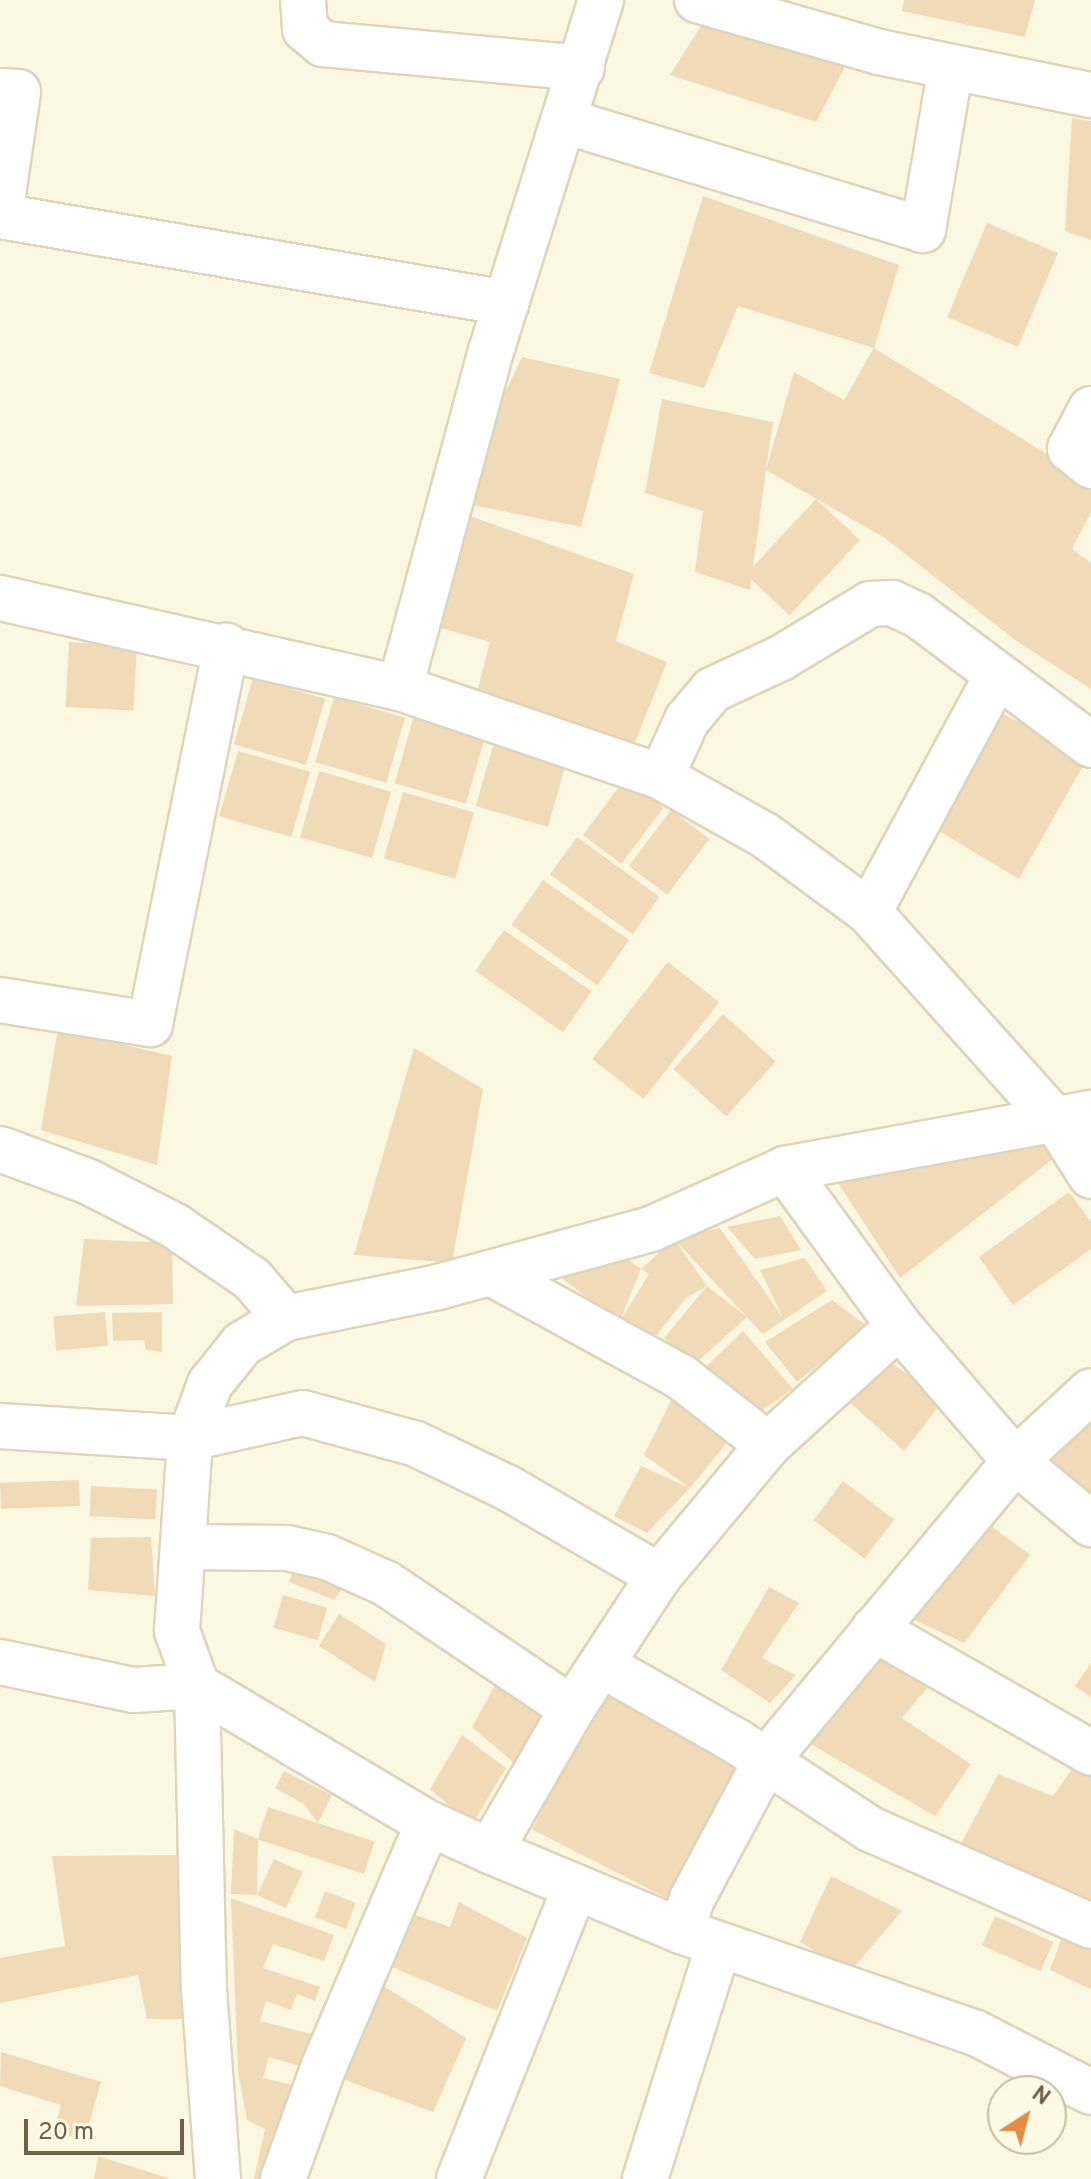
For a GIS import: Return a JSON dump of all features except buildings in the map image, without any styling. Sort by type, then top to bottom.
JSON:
[{"type":"street","points":[[303,0],[305,29],[323,44],[582,68]]},
{"type":"street","points":[[400,688],[507,303],[601,0]]},
{"type":"street","points":[[697,0],[951,67],[1091,95]]},
{"type":"street","points":[[565,121],[923,230],[951,67]]},
{"type":"street","points":[[0,91],[18,92],[0,217],[507,303]]},
{"type":"street","points":[[1091,409],[1070,449],[1091,466]]},
{"type":"street","points":[[0,598],[226,646],[400,688],[661,777],[766,836],[869,912],[1074,1117],[1091,1176]]},
{"type":"street","points":[[661,777],[687,720],[712,690],[781,658],[870,604],[892,603],[918,615],[1091,745]]},
{"type":"street","points":[[0,1000],[150,1024],[226,646]]},
{"type":"street","points":[[869,912],[997,675]]},
{"type":"street","points":[[218,2179],[204,1989],[197,1686],[177,1631],[190,1438],[210,1384],[242,1344],[286,1318],[491,1273],[651,1229],[785,1169],[951,1135],[1074,1117]]},
{"type":"street","points":[[0,1149],[89,1182],[175,1226],[252,1279],[286,1318]]},
{"type":"street","points":[[785,1169],[899,1326],[1015,1461],[1091,1524]]},
{"type":"street","points":[[491,1273],[681,1377],[768,1445]]},
{"type":"street","points":[[490,1851],[572,1709],[659,1576],[768,1445],[899,1326]]},
{"type":"street","points":[[645,2179],[700,1938],[693,1897],[765,1762],[1015,1461],[1091,1391]]},
{"type":"street","points":[[0,1426],[190,1438],[303,1413],[416,1444],[508,1488],[659,1576]]},
{"type":"street","points":[[185,1547],[287,1548],[327,1557],[387,1584],[572,1709]]},
{"type":"street","points":[[874,1629],[1091,1753]]},
{"type":"street","points":[[0,1662],[133,1690],[197,1686],[428,1823],[574,1890],[700,1938],[976,2033],[1091,2092]]},
{"type":"street","points":[[602,1665],[870,1829],[1091,1926]]},
{"type":"street","points":[[283,2179],[324,2066],[428,1823]]},
{"type":"street","points":[[459,2179],[574,1890]]}]
